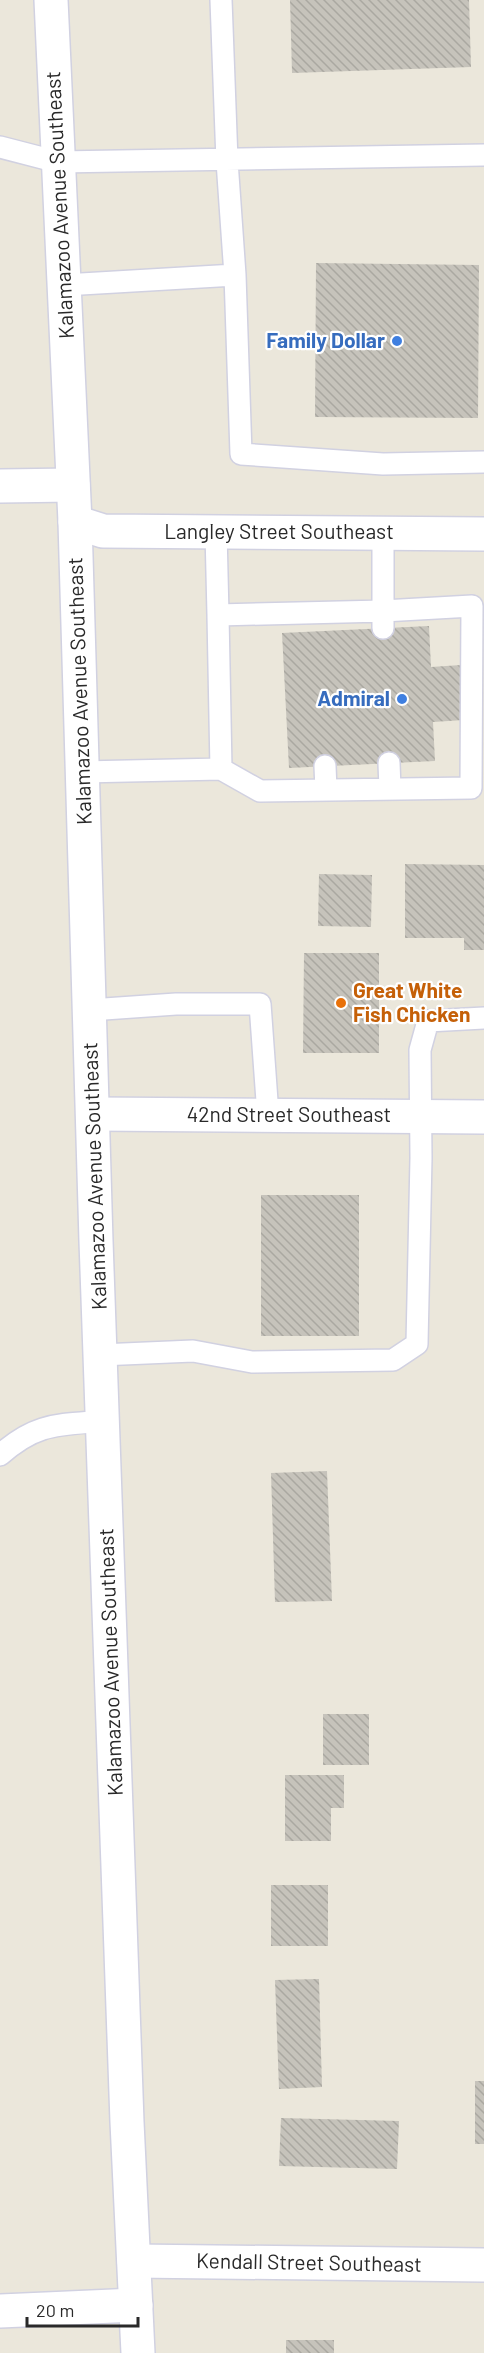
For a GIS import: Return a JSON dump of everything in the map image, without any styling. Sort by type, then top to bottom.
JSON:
[{"type":"main road","name":"Kalamazoo Avenue Southeast","points":[[51,0],[75,522],[102,1421],[126,2110],[138,2353]]},
{"type":"main road","points":[[0,486],[73,484]]},
{"type":"main road","name":"Langley Street Southeast","points":[[75,522],[102,531],[484,534]]},
{"type":"main road","name":"42nd Street Southeast","points":[[94,1114],[484,1117]]},
{"type":"main road","name":"Kendall Street Southeast","points":[[134,2261],[484,2265]]},
{"type":"main road","points":[[0,2311],[136,2305]]},
{"type":"lane","points":[[221,0],[226,161],[235,275],[242,454],[383,464],[484,462]]},
{"type":"lane","points":[[0,147],[58,162],[484,155]]},
{"type":"lane","points":[[64,285],[235,275]]},
{"type":"lane","points":[[216,532],[221,769]]},
{"type":"lane","points":[[383,533],[383,620]]},
{"type":"lane","points":[[82,772],[221,769],[260,791],[471,788],[472,606],[383,620],[316,622],[218,615]]},
{"type":"lane","points":[[389,763],[390,789]]},
{"type":"lane","points":[[325,766],[326,790]]},
{"type":"lane","points":[[90,1010],[176,1004],[260,1004],[268,1115]]},
{"type":"lane","points":[[100,1355],[193,1351],[252,1362],[393,1360],[417,1344],[421,1158],[420,1050],[428,1021],[484,1018]]},
{"type":"lane","points":[[0,1455],[24,1436],[47,1426],[102,1421]]},
{"type":"building","points":[[290,0],[469,0],[471,67],[292,73]]},
{"type":"building","name":"Family Dollar","points":[[316,263],[479,265],[478,418],[315,417]]},
{"type":"building","points":[[429,626],[431,667],[461,665],[464,720],[433,722],[435,761],[289,768],[282,633]]},
{"type":"building","points":[[405,864],[484,865],[484,950],[464,950],[464,938],[405,938]]},
{"type":"building","points":[[319,874],[372,875],[371,927],[318,926]]},
{"type":"building","name":"Great White Fish Chicken","points":[[304,953],[379,953],[379,1053],[303,1053]]},
{"type":"building","points":[[261,1195],[359,1195],[359,1336],[261,1336]]},
{"type":"building","points":[[327,1471],[332,1601],[275,1602],[271,1473]]},
{"type":"building","points":[[323,1714],[369,1714],[369,1765],[323,1765]]},
{"type":"building","points":[[285,1775],[344,1775],[344,1808],[331,1808],[331,1841],[285,1841]]},
{"type":"building","points":[[271,1885],[328,1885],[328,1946],[271,1946]]},
{"type":"building","points":[[319,1979],[322,2087],[279,2089],[275,1980]]},
{"type":"building","points":[[475,2081],[484,2081],[484,2144],[475,2144]]},
{"type":"building","points":[[281,2118],[399,2121],[397,2169],[279,2166]]},
{"type":"building","points":[[286,2340],[334,2340],[334,2353],[286,2353]]},
{"type":"place","name":"Family Dollar","points":[[397,341]]},
{"type":"place","name":"Admiral","points":[[402,699]]},
{"type":"place","name":"Great White Fish Chicken","points":[[341,1003]]}]
